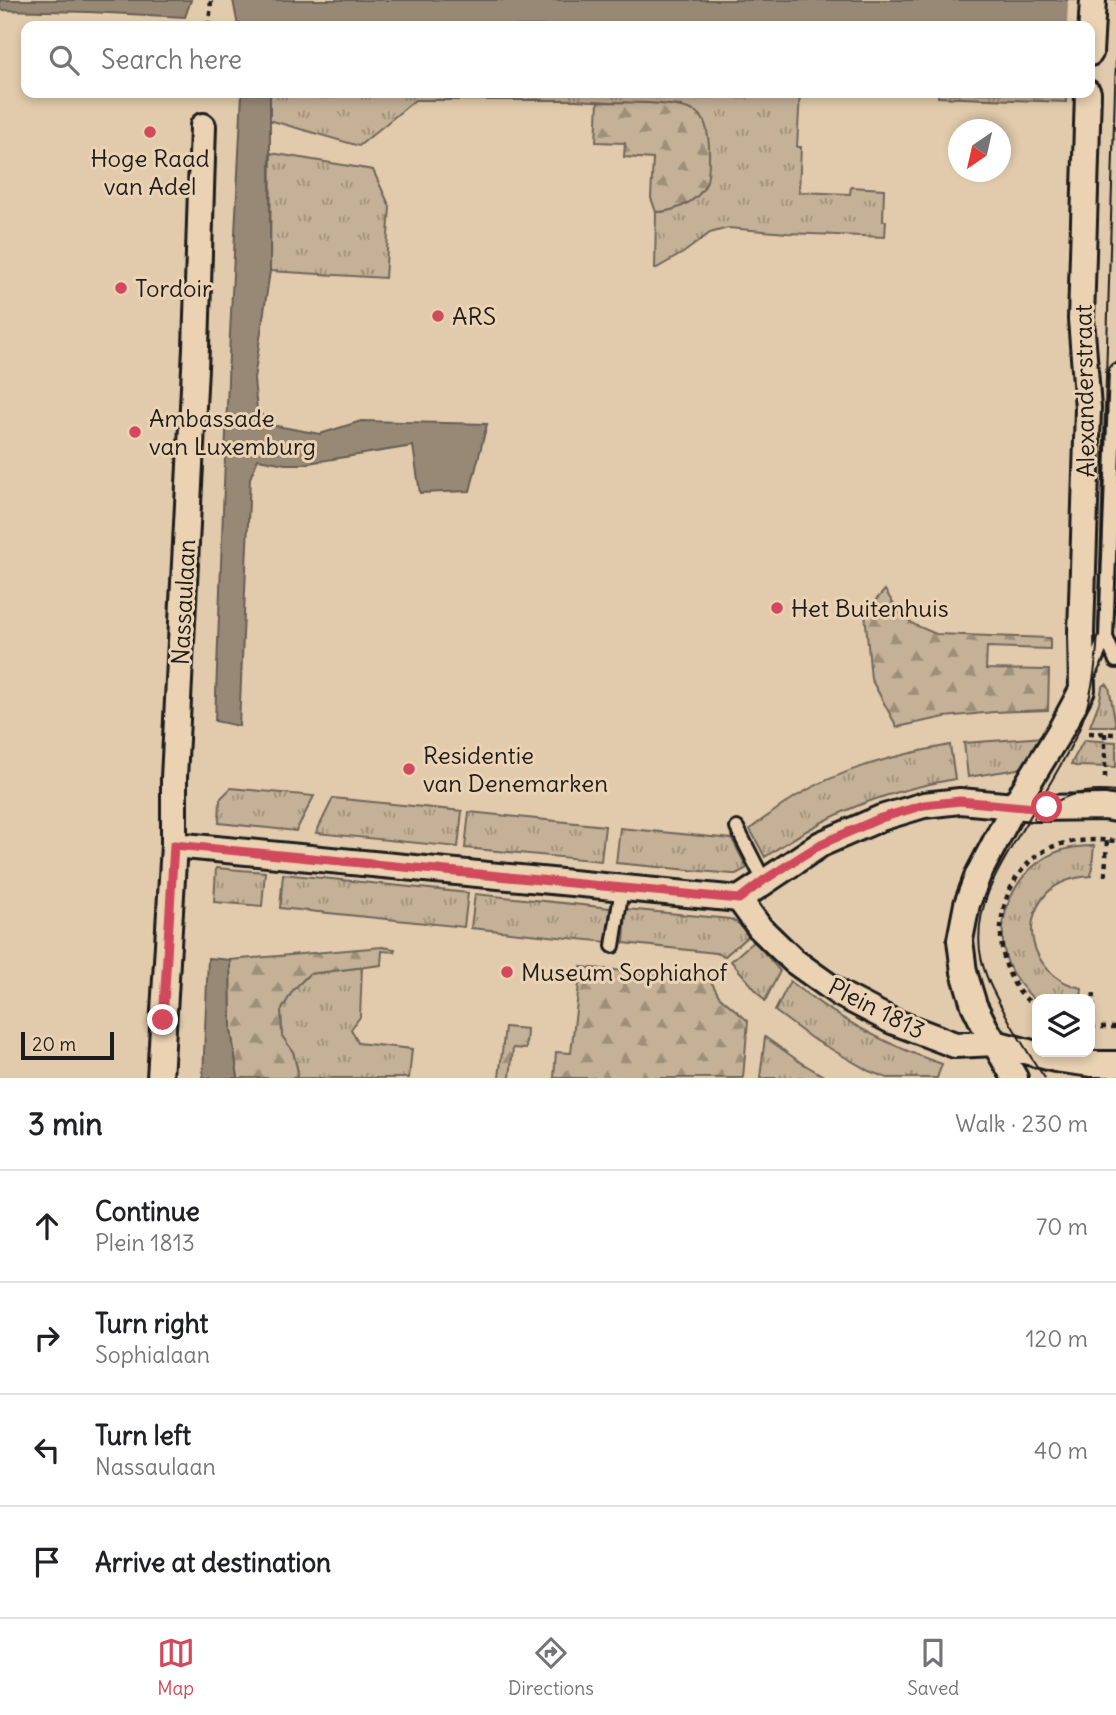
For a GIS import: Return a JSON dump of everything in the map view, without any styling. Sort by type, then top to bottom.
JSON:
[{"type":"street","points":[[1092,21],[1093,0]]},
{"type":"street","name":"Alexanderstraat","points":[[1014,806],[1082,690],[1081,633],[1088,408],[1081,319],[1088,98]]},
{"type":"street","name":"Nassaulaan","points":[[160,1078],[174,845],[174,778],[196,348],[203,126]]},
{"type":"street","points":[[174,845],[739,899],[821,844],[881,818],[924,805],[960,801],[1035,808],[1116,809]]},
{"type":"street","points":[[1014,806],[978,875],[967,904],[960,940],[964,972],[974,1005],[1015,1078]]},
{"type":"street","name":"Plein 1813","points":[[739,899],[760,928],[794,961],[840,994],[892,1021],[956,1045],[995,1043],[1055,1059],[1116,1064]]},
{"type":"lane","name":"Alexanderstraat","points":[[1116,371],[1107,637],[1116,661]]},
{"type":"lane","name":"Alexanderstraat","points":[[1082,690],[1107,637]]},
{"type":"lane","points":[[737,828],[764,880]]},
{"type":"lane","points":[[613,946],[622,888]]},
{"type":"path","points":[[209,21],[211,0]]},
{"type":"path","points":[[1105,876],[1107,840]]},
{"type":"path","points":[[1032,1003],[1022,996],[1009,975],[1001,950],[1000,925],[1005,900],[1017,877],[1034,858],[1054,846],[1116,841]]},
{"type":"path","points":[[1094,990],[1094,994]]},
{"type":"path","points":[[1095,1027],[1116,1027]]},
{"type":"green space","points":[[270,98],[800,98],[797,147],[801,147],[799,192],[850,194],[851,187],[884,189],[885,237],[728,228],[710,233],[655,269],[656,212],[680,207],[700,193],[682,106],[575,100],[415,100],[359,146],[269,120]]},
{"type":"green space","points":[[964,98],[1066,98],[1066,102]]},
{"type":"green space","points":[[598,102],[666,105],[692,110],[700,115],[708,134],[709,165],[706,184],[697,196],[678,208],[656,212],[651,198],[653,159],[624,157],[625,143],[596,142]]},
{"type":"green space","points":[[271,153],[373,170],[390,207],[385,278],[270,271]]},
{"type":"green space","points":[[885,590],[899,613],[915,625],[936,634],[1050,638],[1050,649],[987,647],[986,669],[1049,670],[1048,710],[945,717],[897,727],[871,679],[865,612]]},
{"type":"green space","points":[[1106,684],[1109,687],[1116,726],[1090,726],[1102,687]]},
{"type":"green space","points":[[1045,737],[1026,765],[1018,769],[968,777],[964,743]]},
{"type":"green space","points":[[1084,740],[1116,742],[1116,767],[1071,764]]},
{"type":"green space","points":[[950,745],[955,779],[902,791],[855,807],[811,828],[765,857],[750,829],[795,797],[851,770]]},
{"type":"green space","points":[[231,788],[314,796],[296,831],[219,823],[220,799]]},
{"type":"green space","points":[[333,798],[462,811],[458,847],[316,833]]},
{"type":"green space","points":[[469,812],[605,826],[601,861],[465,848]]},
{"type":"green space","points":[[620,828],[732,839],[747,868],[732,874],[616,863]]},
{"type":"green space","points":[[1094,846],[1091,876],[1068,880],[1047,893],[1033,921],[1032,936],[1043,964],[1053,975],[1082,988],[1081,994],[1032,994],[1032,997],[1013,975],[1008,964],[1004,947],[1005,912],[1020,881],[1032,868],[1046,857],[1078,847]]},
{"type":"green space","points":[[216,868],[265,872],[262,906],[214,902]]},
{"type":"green space","points":[[283,874],[468,893],[464,927],[280,908]]},
{"type":"green space","points":[[475,894],[610,908],[607,942],[471,928]]},
{"type":"green space","points":[[626,909],[730,919],[739,924],[748,936],[725,956],[624,943]]},
{"type":"green space","points":[[754,941],[780,971],[765,1001],[731,961]]},
{"type":"green space","points":[[382,947],[395,949],[394,952],[382,951],[381,965],[309,974],[293,990],[281,1011],[282,1036],[293,1052],[298,1072],[296,1078],[238,1078],[231,1030],[230,960]]},
{"type":"green space","points":[[362,967],[360,1017],[351,1029],[358,1043],[412,1049],[409,1078],[296,1078],[298,1072],[293,1052],[282,1036],[281,1011],[293,990],[309,974]]},
{"type":"green space","points":[[581,967],[669,975],[707,974],[719,996],[748,1021],[743,1078],[554,1078],[556,1052],[571,1053]]},
{"type":"green space","points":[[790,981],[825,1007],[862,1029],[942,1064],[937,1078],[887,1078],[869,1071],[811,1038],[775,1011]]},
{"type":"green space","points":[[505,1027],[527,1029],[526,1049],[513,1048],[510,1078],[499,1078]]},
{"type":"green space","points":[[765,1037],[800,1062],[827,1078],[760,1078]]},
{"type":"shaded area","points":[[0,0],[191,0],[185,17],[0,10]]},
{"type":"shaded area","points":[[233,0],[1116,0],[1116,28],[1095,26],[1095,21],[237,21]]},
{"type":"shaded area","points":[[242,98],[270,98],[270,271],[254,379],[257,410],[271,425],[320,434],[361,421],[487,424],[470,491],[420,493],[413,446],[302,464],[258,459],[250,478],[239,726],[215,721]]},
{"type":"shaded area","points":[[208,958],[230,960],[231,1030],[238,1078],[203,1078]]},
{"type":"pier","points":[[1068,0],[1116,0],[1116,29],[1095,29],[1095,21],[1067,21]]},
{"type":"tram line","points":[[1045,1078],[992,989],[982,961],[979,935],[984,905],[995,878],[1078,732],[1087,708],[1094,671],[1098,633],[1116,58]]},
{"type":"tram line","points":[[1034,818],[1052,804],[1072,795],[1093,791],[1116,792]]},
{"type":"place","name":"Hoge Raad van Adel","points":[[150,132]]},
{"type":"place","name":"Tordoir","points":[[121,288]]},
{"type":"place","name":"ARS","points":[[438,316]]},
{"type":"place","name":"Ambassade van Luxemburg","points":[[135,432]]},
{"type":"place","name":"Het Buitenhuis","points":[[777,608]]},
{"type":"place","name":"Residentie van Denemarken","points":[[409,769]]},
{"type":"place","name":"Museum Sophiahof","points":[[507,972]]},
{"type":"route","points":[[163,1020],[174,845],[739,899],[821,844],[881,818],[924,805],[960,801],[1047,807]]}]
